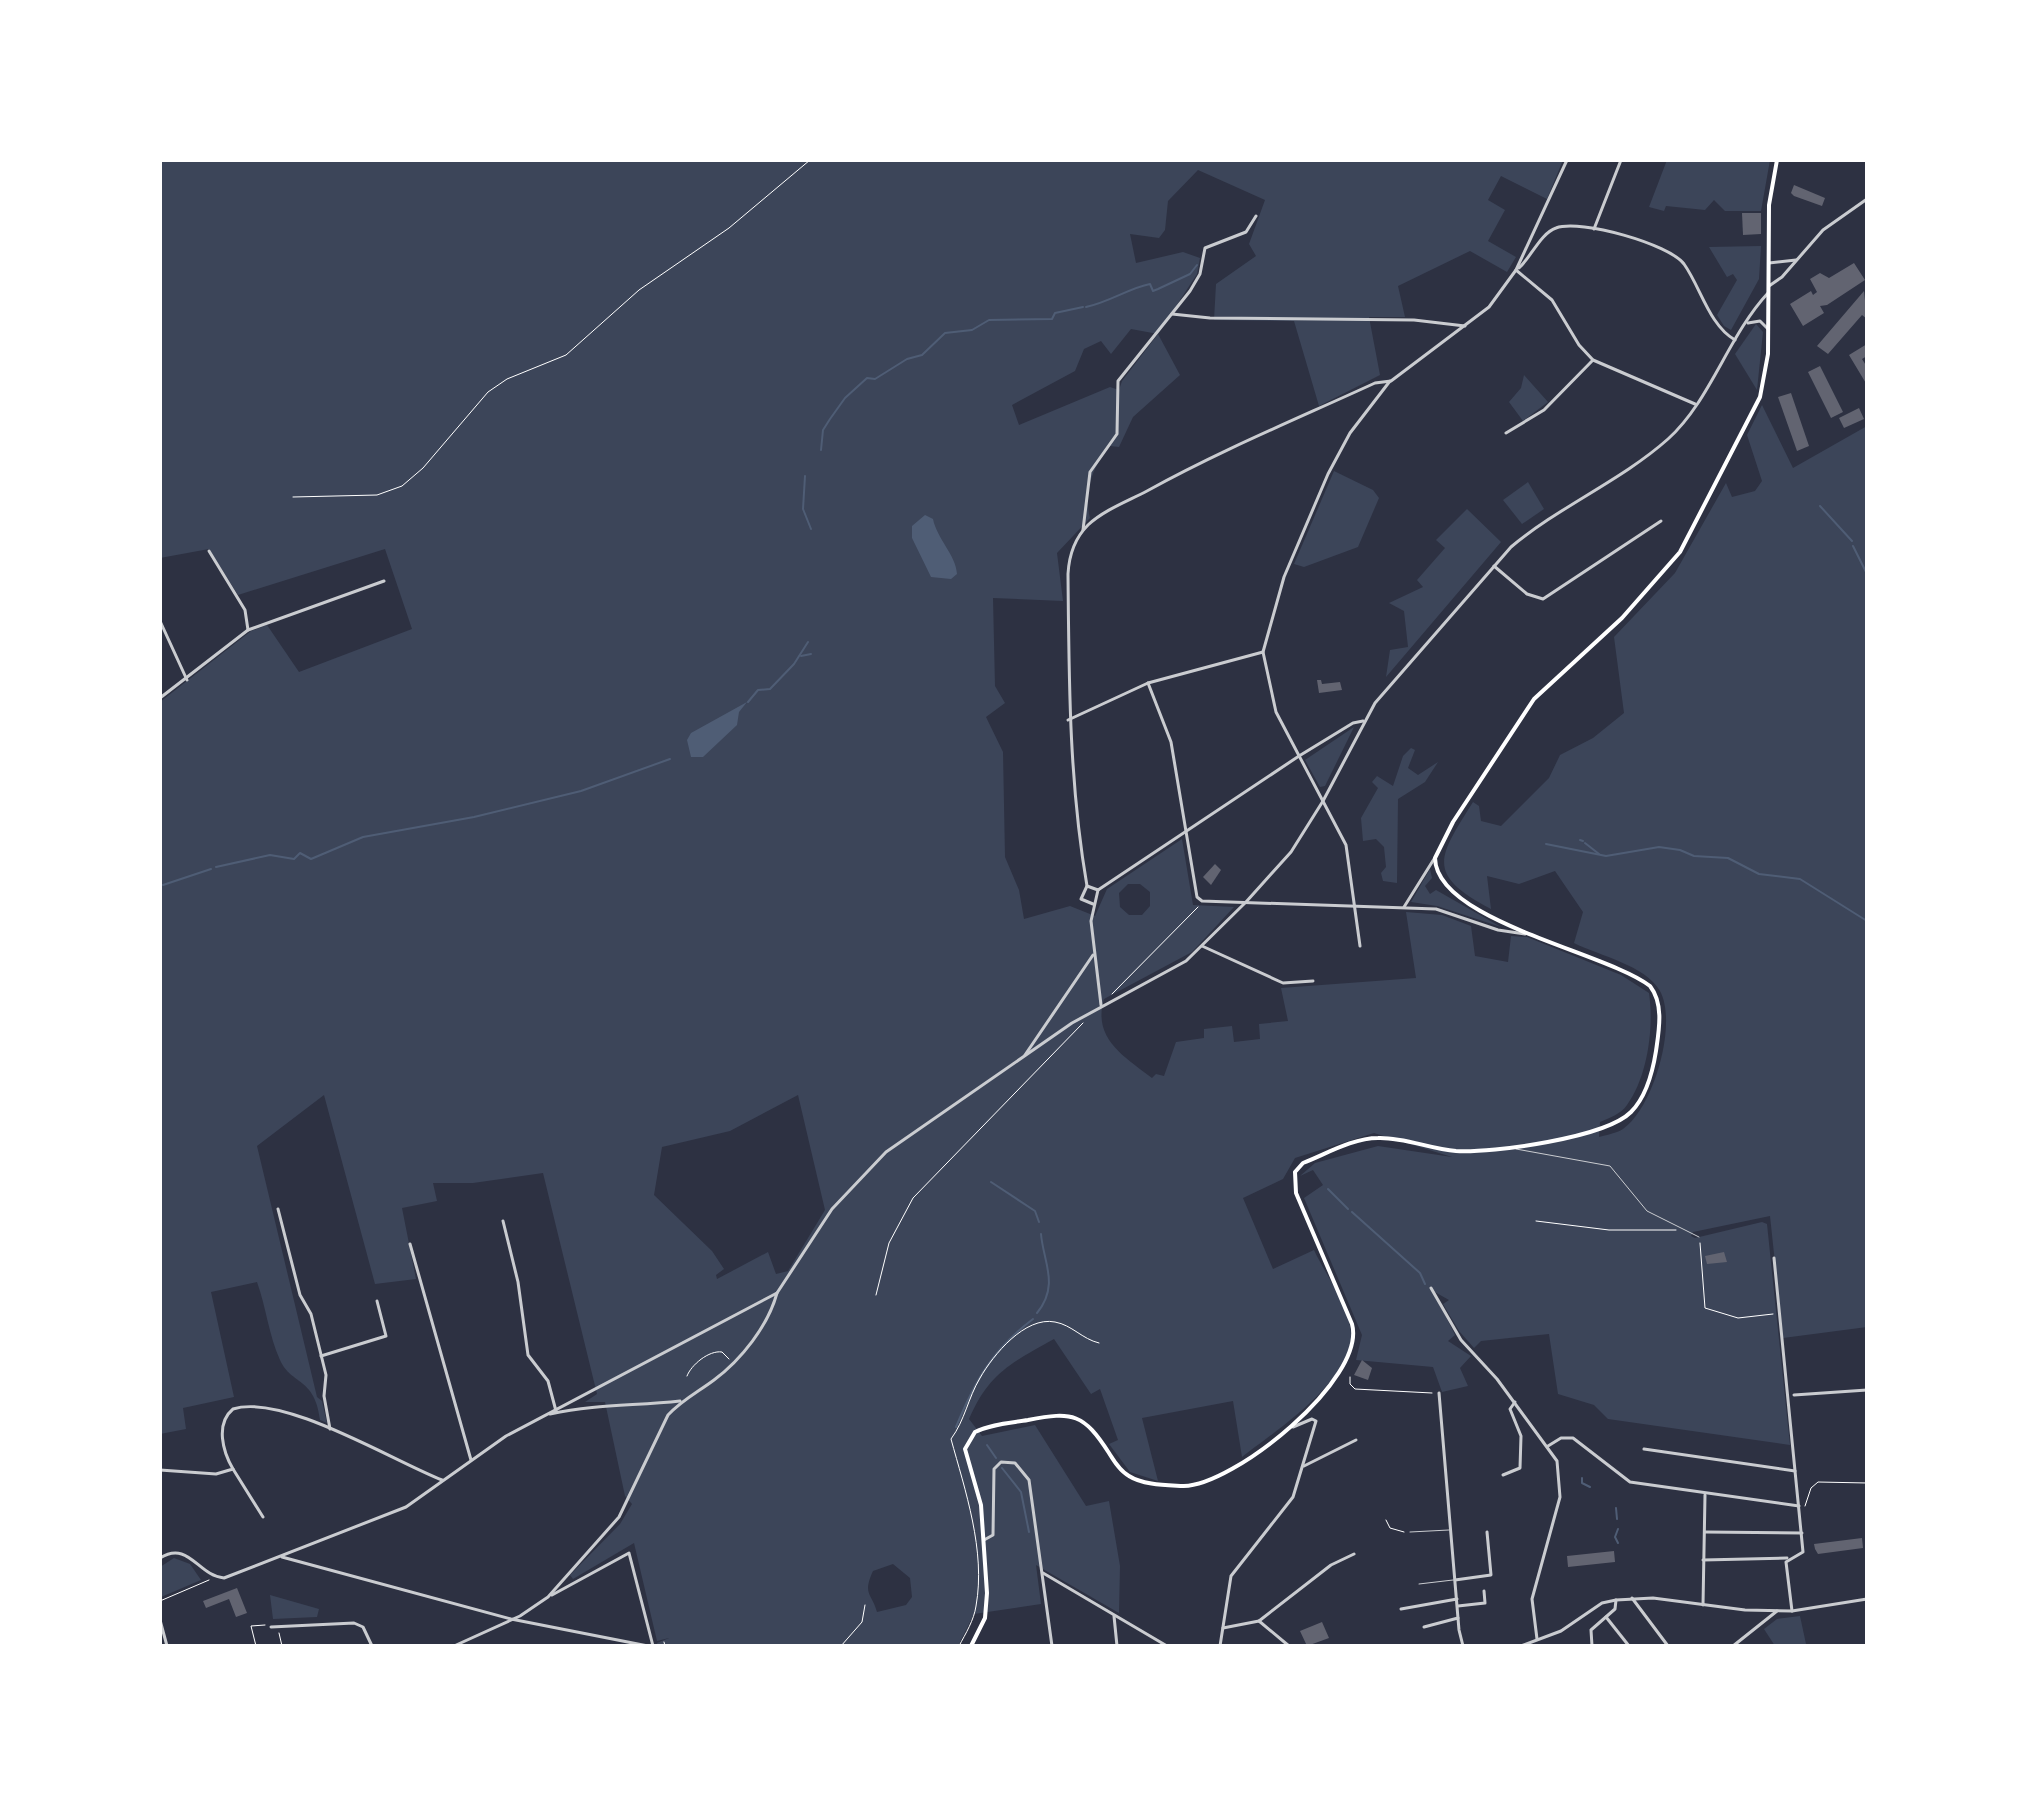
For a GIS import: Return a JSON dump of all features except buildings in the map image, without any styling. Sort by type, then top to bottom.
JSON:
[{"type":"main road","points":[[971,1646],[983,1624],[987,1606],[978,1489],[965,1449],[969,1438],[980,1429],[1069,1415],[1088,1424],[1118,1467],[1131,1477],[1185,1486],[1212,1480],[1290,1428],[1335,1381],[1351,1355],[1355,1339],[1352,1324],[1296,1193],[1294,1183],[1298,1168],[1375,1137],[1453,1151],[1509,1147],[1604,1128],[1621,1121],[1634,1109],[1643,1094],[1653,1065],[1658,1034],[1659,1003],[1650,986],[1482,911],[1451,892],[1438,875],[1435,858],[1453,822],[1534,699],[1622,618],[1680,552],[1760,397],[1766,377],[1769,205],[1777,160]]},
{"type":"street","points":[[1516,270],[1567,160]]},
{"type":"street","points":[[1594,229],[1621,160]]},
{"type":"street","points":[[548,1597],[619,1517],[657,1431],[680,1401],[732,1365],[770,1313],[777,1293],[832,1209],[886,1152],[1101,1005],[1168,972],[1202,946],[1280,867],[1323,801],[1363,721],[1494,566],[1537,525],[1667,440],[1695,404],[1769,289],[1823,230],[1867,199]]},
{"type":"street","points":[[1083,530],[1090,472],[1117,434],[1118,381],[1196,283],[1205,248],[1246,232],[1256,216]]},
{"type":"street","points":[[1360,946],[1346,845],[1272,704],[1263,652],[1284,577],[1328,474],[1350,433],[1391,381],[1489,307],[1516,270],[1555,228],[1594,229],[1658,247],[1682,261],[1721,330],[1735,341]]},
{"type":"street","points":[[1769,263],[1796,260]]},
{"type":"street","points":[[1516,270],[1552,300],[1579,345],[1593,360],[1695,404]]},
{"type":"street","points":[[1172,314],[1210,318],[1414,320],[1465,326]]},
{"type":"street","points":[[1745,325],[1760,321],[1768,329]]},
{"type":"street","points":[[1506,433],[1544,410],[1593,360]]},
{"type":"street","points":[[1093,904],[1081,899],[1087,886],[1074,804],[1068,720],[1069,562],[1074,542],[1083,530],[1115,508],[1198,464],[1375,383],[1391,381]]},
{"type":"street","points":[[1494,566],[1527,594],[1543,599],[1661,521]]},
{"type":"street","points":[[209,551],[245,610],[248,630]]},
{"type":"street","points":[[160,698],[248,630],[384,581]]},
{"type":"street","points":[[160,621],[187,680]]},
{"type":"street","points":[[1068,720],[1148,683],[1263,652]]},
{"type":"street","points":[[1148,683],[1171,742],[1197,897],[1202,901],[1436,909],[1498,930],[1537,935]]},
{"type":"street","points":[[1101,1005],[1093,955],[1093,904],[1098,890],[1299,756],[1353,723],[1363,721]]},
{"type":"street","points":[[1404,907],[1435,858]]},
{"type":"street","points":[[1087,886],[1098,890]]},
{"type":"street","points":[[1202,946],[1283,983],[1313,981]]},
{"type":"street","points":[[1025,1055],[1093,955]]},
{"type":"street","points":[[278,1209],[300,1295],[311,1314],[321,1356],[330,1429]]},
{"type":"street","points":[[503,1221],[518,1282],[528,1355],[548,1381],[556,1411]]},
{"type":"street","points":[[410,1244],[471,1462]]},
{"type":"street","points":[[1774,1258],[1803,1552],[1788,1559]]},
{"type":"street","points":[[1431,1288],[1461,1340],[1515,1402],[1557,1461],[1561,1485],[1534,1588],[1537,1639]]},
{"type":"street","points":[[160,1558],[170,1553],[183,1553],[215,1578],[232,1577],[406,1507],[506,1436],[777,1293]]},
{"type":"street","points":[[321,1356],[386,1336],[377,1301]]},
{"type":"street","points":[[1794,1395],[1867,1390]]},
{"type":"street","points":[[1439,1393],[1463,1646]]},
{"type":"street","points":[[550,1414],[604,1404],[644,1405],[680,1401]]},
{"type":"street","points":[[1503,1475],[1520,1468],[1521,1436],[1510,1409],[1515,1402]]},
{"type":"street","points":[[263,1517],[225,1452],[222,1426],[233,1409],[247,1406],[274,1409],[330,1429],[444,1481]]},
{"type":"street","points":[[1220,1646],[1231,1576],[1288,1505],[1304,1466],[1316,1421],[1312,1419],[1290,1428]]},
{"type":"street","points":[[1548,1446],[1561,1438],[1573,1438],[1630,1482],[1799,1506]]},
{"type":"street","points":[[1304,1466],[1356,1440]]},
{"type":"street","points":[[1644,1449],[1795,1471]]},
{"type":"street","points":[[984,1540],[993,1535],[994,1469],[1001,1462],[1015,1463],[1029,1480],[1052,1646]]},
{"type":"street","points":[[160,1470],[216,1474],[233,1469]]},
{"type":"street","points":[[1703,1605],[1705,1495]]},
{"type":"street","points":[[1455,1580],[1491,1575],[1487,1532]]},
{"type":"street","points":[[1704,1532],[1802,1533]]},
{"type":"street","points":[[282,1557],[511,1619],[651,1646],[629,1553],[511,1619],[454,1646]]},
{"type":"street","points":[[1222,1628],[1259,1621],[1331,1565],[1354,1554]]},
{"type":"street","points":[[1703,1560],[1784,1556],[1788,1559]]},
{"type":"street","points":[[1788,1559],[1792,1611]]},
{"type":"street","points":[[1042,1573],[1167,1646]]},
{"type":"street","points":[[1458,1606],[1485,1603],[1484,1591]]},
{"type":"street","points":[[1521,1646],[1561,1631],[1591,1610],[1616,1600],[1632,1598],[1792,1611],[1867,1599]]},
{"type":"street","points":[[1632,1598],[1668,1646]]},
{"type":"street","points":[[1401,1609],[1457,1599]]},
{"type":"street","points":[[1592,1646],[1591,1630],[1615,1609],[1616,1600]]},
{"type":"street","points":[[1733,1646],[1777,1611]]},
{"type":"street","points":[[1114,1616],[1117,1646]]},
{"type":"street","points":[[1606,1617],[1629,1646]]},
{"type":"street","points":[[1424,1627],[1458,1618]]},
{"type":"street","points":[[160,1620],[167,1646]]},
{"type":"street","points":[[1259,1621],[1289,1646]]},
{"type":"street","points":[[271,1627],[354,1623],[363,1627],[372,1646]]},
{"type":"lane","points":[[1509,1147],[1610,1166],[1647,1211],[1699,1237]]},
{"type":"lane","points":[[1410,1532],[1452,1529]]},
{"type":"lane","points":[[1419,1584],[1455,1580]]},
{"type":"path","points":[[293,497],[377,495],[402,486],[423,468],[488,392],[507,379],[566,355],[639,290],[729,228],[810,160]]},
{"type":"path","points":[[1101,1005],[1202,901]]},
{"type":"path","points":[[876,1295],[889,1243],[913,1198],[1092,1015]]},
{"type":"path","points":[[1536,1221],[1640,1232],[1682,1228]]},
{"type":"path","points":[[1699,1237],[1705,1308],[1738,1318],[1779,1314]]},
{"type":"path","points":[[959,1646],[974,1615],[978,1595],[972,1511],[951,1439],[980,1378],[1016,1336],[1034,1324],[1063,1324],[1087,1340],[1099,1343]]},
{"type":"path","points":[[687,1376],[689,1369],[706,1354],[718,1350],[728,1356]]},
{"type":"path","points":[[1350,1377],[1350,1384],[1355,1389],[1439,1393]]},
{"type":"path","points":[[1805,1506],[1811,1488],[1818,1482],[1867,1483]]},
{"type":"path","points":[[1386,1520],[1394,1530],[1410,1532]]},
{"type":"path","points":[[160,1601],[215,1578]]},
{"type":"path","points":[[841,1646],[862,1622],[865,1605]]},
{"type":"path","points":[[256,1646],[251,1626],[271,1627]]},
{"type":"path","points":[[277,1626],[282,1646]]},
{"type":"path","points":[[664,1642],[665,1646]]},
{"type":"shaded area","points":[[160,160],[1563,160],[1547,199],[1501,176],[1488,200],[1505,210],[1488,241],[1516,257],[1507,272],[1470,251],[1398,286],[1405,317],[1369,317],[1380,375],[1319,406],[1294,321],[1214,320],[1216,284],[1256,256],[1249,244],[1265,200],[1198,170],[1168,201],[1165,230],[1159,238],[1130,234],[1136,263],[1183,252],[1200,258],[1197,274],[1158,334],[1180,375],[1133,417],[1119,447],[1110,446],[1099,462],[1089,489],[1090,518],[1057,553],[1063,601],[993,598],[995,686],[1005,703],[986,717],[1003,752],[1005,857],[1019,890],[1024,919],[1070,906],[1095,916],[1107,889],[1182,839],[1193,905],[1234,907],[1192,952],[1104,999],[1103,1025],[1113,1046],[1152,1078],[1156,1074],[1164,1076],[1176,1042],[1204,1038],[1204,1029],[1232,1026],[1234,1042],[1260,1039],[1259,1024],[1288,1021],[1281,988],[1416,978],[1406,912],[1442,915],[1471,926],[1475,956],[1508,962],[1511,936],[1527,937],[1621,975],[1649,993],[1651,1021],[1645,1066],[1624,1108],[1600,1122],[1599,1137],[1621,1130],[1634,1119],[1644,1104],[1660,1065],[1666,1024],[1660,991],[1644,974],[1574,943],[1583,912],[1555,871],[1519,884],[1487,876],[1491,909],[1470,897],[1447,875],[1444,863],[1446,851],[1473,802],[1479,806],[1481,821],[1501,826],[1549,778],[1560,755],[1593,738],[1624,713],[1614,637],[1675,573],[1726,483],[1732,497],[1755,491],[1762,481],[1747,435],[1762,405],[1793,468],[1867,426],[1867,1327],[1783,1338],[1770,1216],[1693,1232],[1691,1236],[1695,1238],[1762,1222],[1767,1224],[1790,1445],[1608,1419],[1594,1405],[1558,1394],[1549,1334],[1481,1341],[1474,1348],[1459,1331],[1443,1304],[1449,1300],[1433,1291],[1455,1335],[1448,1341],[1471,1356],[1460,1368],[1468,1386],[1442,1392],[1433,1367],[1356,1360],[1362,1335],[1304,1198],[1323,1185],[1313,1170],[1300,1176],[1315,1163],[1378,1146],[1452,1157],[1374,1133],[1295,1158],[1283,1179],[1243,1198],[1273,1269],[1314,1250],[1347,1314],[1351,1335],[1348,1352],[1339,1370],[1325,1387],[1291,1420],[1242,1457],[1233,1401],[1142,1418],[1158,1481],[1130,1472],[1109,1444],[1118,1440],[1100,1389],[1091,1394],[1054,1339],[1003,1371],[977,1403],[969,1419],[982,1436],[1035,1425],[1086,1506],[1109,1501],[1120,1566],[1119,1613],[1036,1565],[1041,1604],[974,1614],[958,1646],[658,1646],[657,1643],[669,1638],[657,1641],[634,1543],[573,1579],[570,1575],[620,1524],[632,1504],[625,1496],[605,1402],[585,1402],[597,1394],[543,1173],[473,1183],[433,1183],[437,1201],[402,1208],[416,1279],[375,1284],[324,1095],[257,1146],[317,1397],[322,1401],[327,1423],[320,1420],[308,1389],[290,1374],[280,1360],[257,1282],[211,1292],[234,1397],[183,1408],[186,1429],[160,1434],[160,702],[251,631],[267,625],[299,672],[412,629],[385,549],[238,595],[209,549],[160,558]],"holes":[[[1131,329],[1158,334],[1122,381],[1119,390],[1110,387],[1019,425],[1012,405],[1075,371],[1084,349],[1101,341],[1111,354]],[[1128,884],[1140,884],[1150,892],[1150,906],[1142,915],[1129,915],[1120,907],[1119,893]],[[798,1095],[825,1210],[788,1271],[776,1274],[768,1252],[717,1279],[716,1275],[724,1269],[712,1251],[654,1195],[662,1147],[730,1131]],[[893,1564],[910,1578],[912,1597],[906,1605],[877,1612],[868,1590],[873,1571]]]},
{"type":"shaded area","points":[[1667,160],[1770,160],[1761,211],[1725,211],[1714,200],[1705,210],[1666,206],[1664,211],[1649,207]]},
{"type":"shaded area","points":[[1761,246],[1759,279],[1731,330],[1717,315],[1737,280],[1733,274],[1727,277],[1709,247]]},
{"type":"shaded area","points":[[1756,324],[1763,332],[1757,390],[1735,354]]},
{"type":"shaded area","points":[[1524,375],[1548,402],[1523,421],[1509,402],[1521,388]]},
{"type":"shaded area","points":[[1334,471],[1373,490],[1379,498],[1358,547],[1304,567],[1294,564]]},
{"type":"shaded area","points":[[1528,482],[1544,509],[1522,524],[1503,500]]},
{"type":"shaded area","points":[[1467,509],[1501,542],[1386,677],[1390,650],[1408,647],[1404,611],[1389,603],[1423,587],[1417,580],[1445,548],[1436,540]]},
{"type":"shaded area","points":[[925,515],[933,519],[956,567],[957,574],[951,579],[931,577],[912,538],[912,526]]},
{"type":"shaded area","points":[[747,702],[739,712],[737,725],[703,757],[691,757],[687,740],[691,733]]},
{"type":"shaded area","points":[[1354,727],[1325,786],[1320,787],[1305,760]]},
{"type":"shaded area","points":[[1411,748],[1415,750],[1408,768],[1418,775],[1438,762],[1425,782],[1398,799],[1397,883],[1383,881],[1381,873],[1386,867],[1384,847],[1376,839],[1363,841],[1361,818],[1378,788],[1372,782],[1377,776],[1393,786],[1403,756]]},
{"type":"shaded area","points":[[1430,869],[1432,878],[1425,886],[1430,894],[1436,890],[1501,927],[1437,906],[1411,902]]},
{"type":"shaded area","points":[[174,1558],[190,1564],[201,1580],[161,1597],[160,1567]]},
{"type":"shaded area","points":[[270,1595],[319,1609],[317,1617],[273,1619]]},
{"type":"shaded area","points":[[1800,1616],[1806,1644],[1775,1646],[1764,1629],[1777,1619]]},
{"type":"waterway","points":[[1086,307],[1150,284],[1153,291],[1190,274],[1197,265]]},
{"type":"waterway","points":[[821,450],[823,430],[845,398],[867,378],[875,379],[907,359],[922,355],[945,333],[972,330],[989,320],[1052,319],[1055,313],[1083,307]]},
{"type":"waterway","points":[[805,476],[803,509],[811,529]]},
{"type":"waterway","points":[[1820,506],[1852,541]]},
{"type":"waterway","points":[[1853,546],[1867,574]]},
{"type":"waterway","points":[[748,702],[758,690],[770,689],[794,664],[808,642]]},
{"type":"waterway","points":[[801,656],[811,654]]},
{"type":"waterway","points":[[216,867],[270,855],[294,859],[300,853],[311,859],[363,837],[474,817],[581,791],[670,759]]},
{"type":"waterway","points":[[1585,843],[1599,854]]},
{"type":"waterway","points":[[1546,844],[1606,856],[1659,847],[1694,856],[1728,858],[1759,874],[1800,879],[1867,921]]},
{"type":"waterway","points":[[163,885],[211,869]]},
{"type":"waterway","points":[[991,1182],[1035,1211],[1039,1222]]},
{"type":"waterway","points":[[1328,1189],[1348,1209]]},
{"type":"waterway","points":[[1352,1212],[1420,1273],[1425,1284]]},
{"type":"waterway","points":[[1037,1313],[1044,1303],[1049,1283],[1041,1234]]},
{"type":"waterway","points":[[956,1427],[986,1367],[1006,1342],[1033,1319]]},
{"type":"waterway","points":[[987,1445],[996,1458]]},
{"type":"waterway","points":[[1002,1468],[1021,1492],[1029,1532]]},
{"type":"waterway","points":[[1582,1478],[1582,1483],[1590,1487]]},
{"type":"waterway","points":[[1616,1508],[1617,1519]]},
{"type":"waterway","points":[[1618,1529],[1615,1537],[1618,1543]]}]
